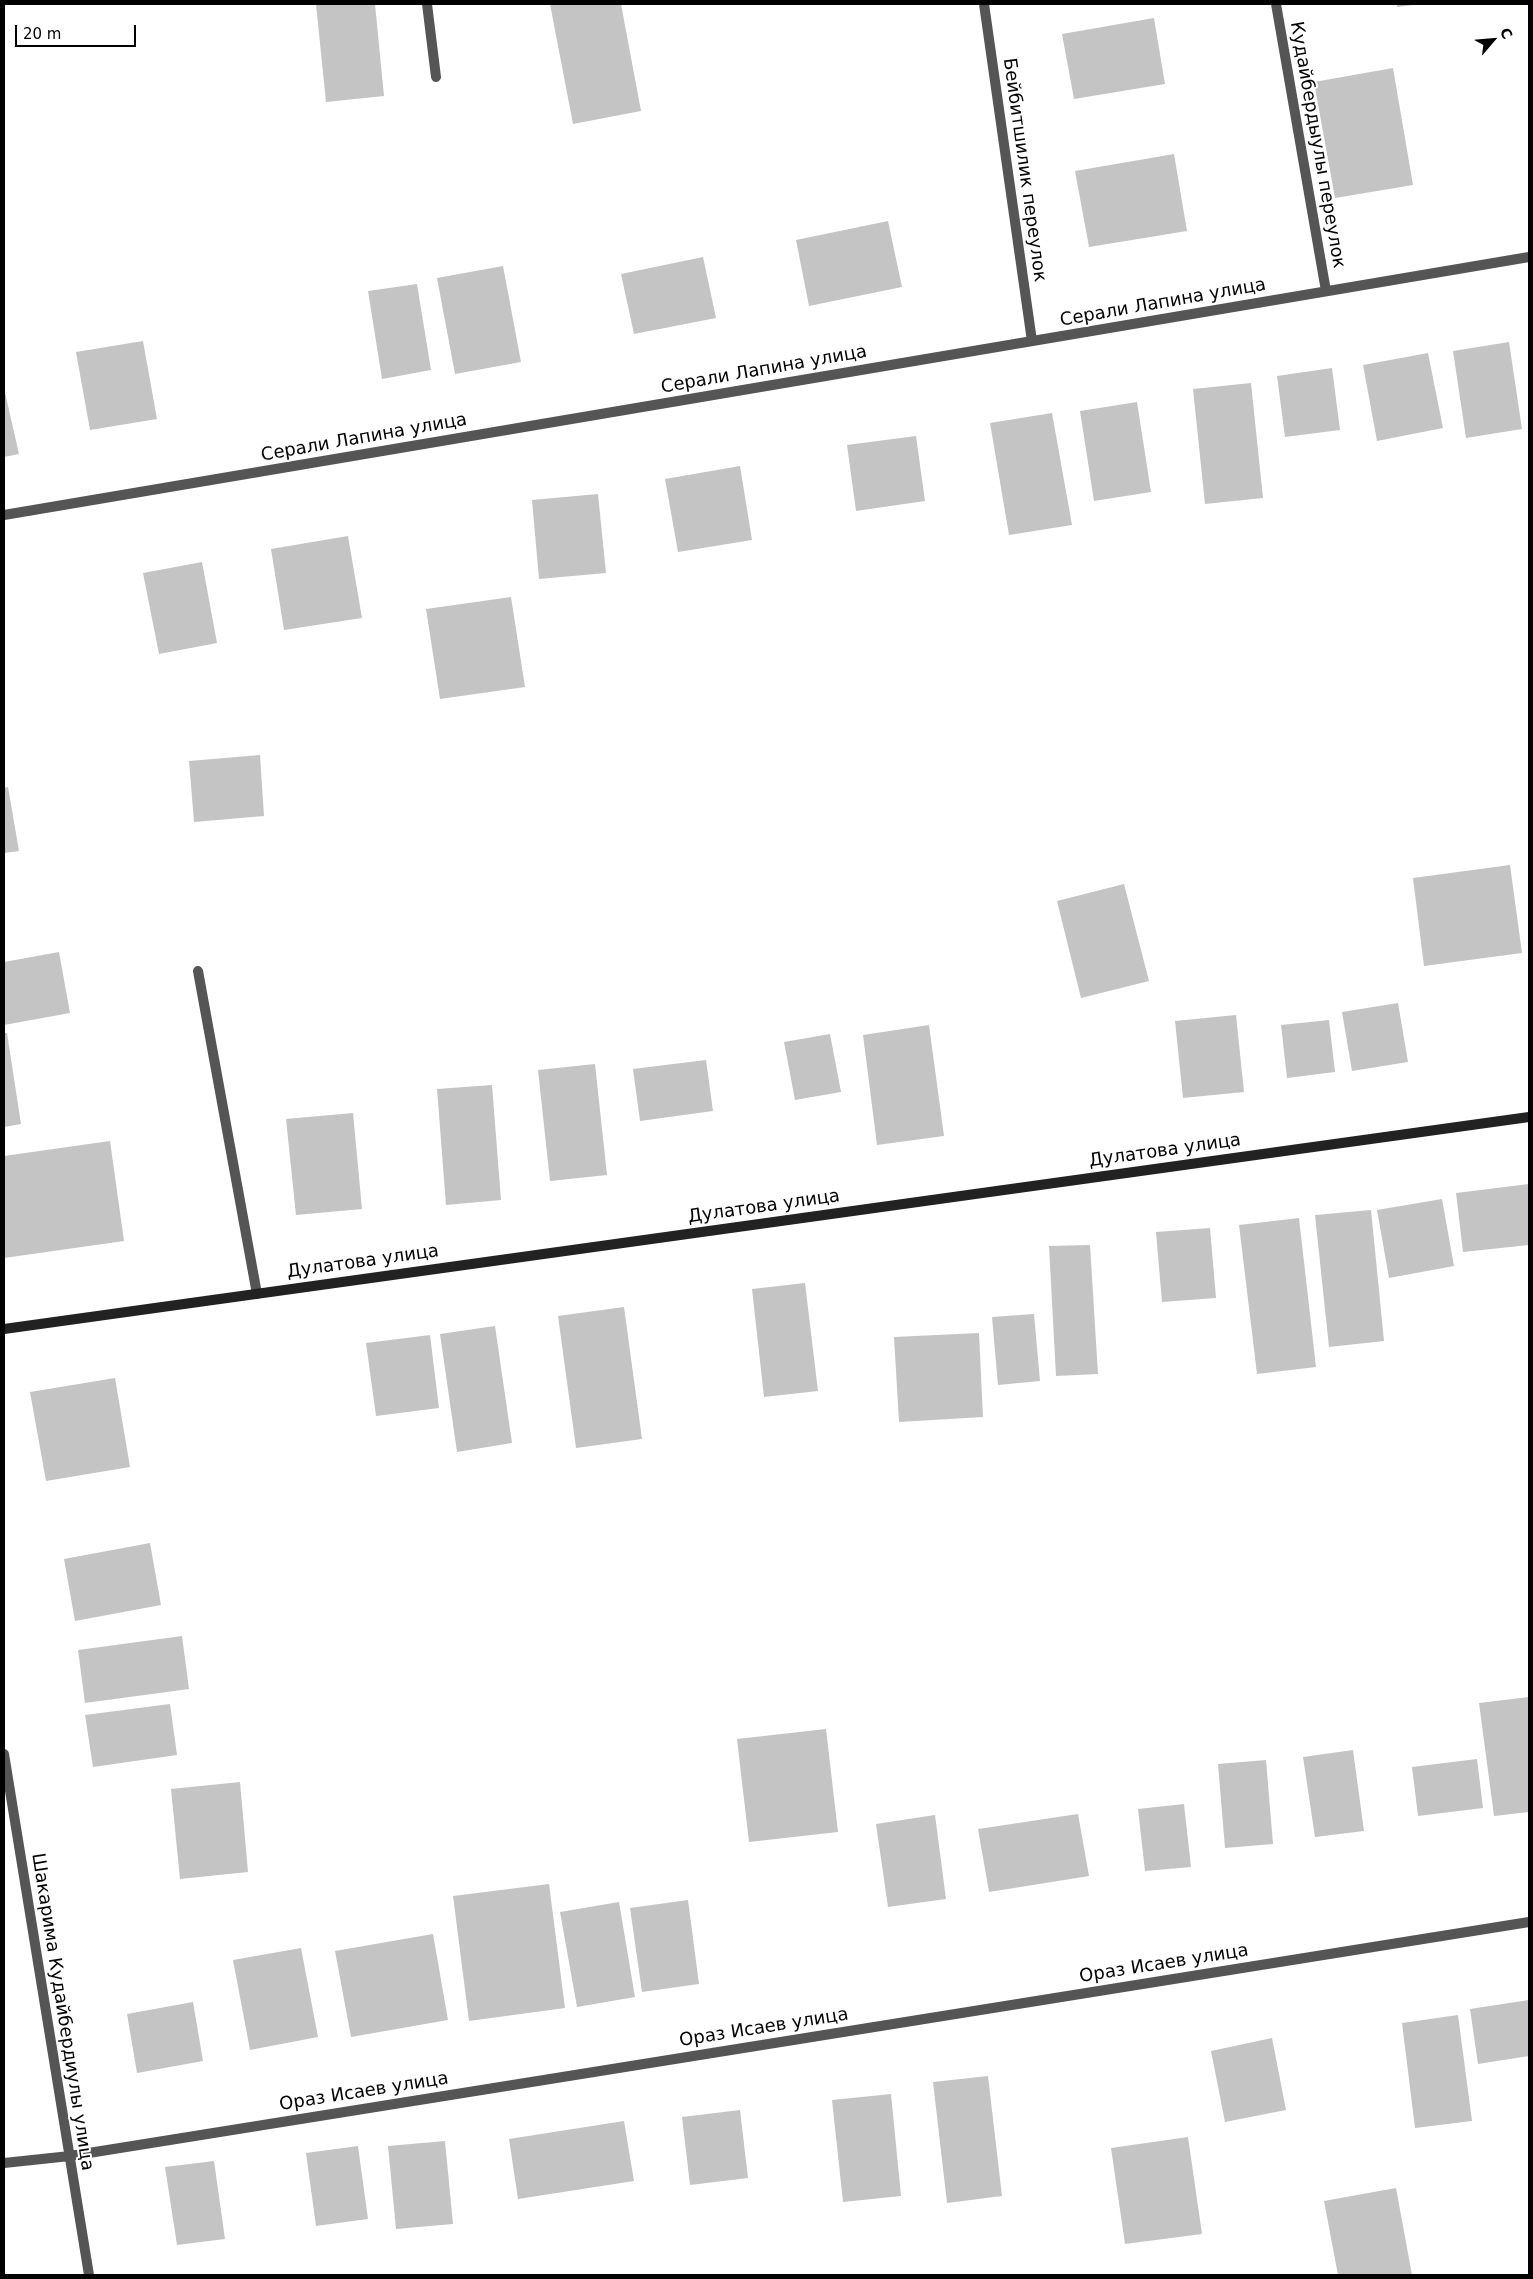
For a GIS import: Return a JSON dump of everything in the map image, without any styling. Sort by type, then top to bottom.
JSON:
[{"type":"street","points":[[427,4],[436,78]]},
{"type":"street","name":"Бейбитшилик переулок","points":[[984,4],[1032,341]]},
{"type":"street","name":"Кудайбердыулы переулок","points":[[1276,4],[1326,291]]},
{"type":"street","name":"Серали Лапина улица","points":[[4,515],[1529,257]]},
{"type":"street","points":[[198,971],[257,1294]]},
{"type":"street","name":"Дулатова улица","points":[[4,1328],[1529,1117]]},
{"type":"street","name":"Шакарима Кудайбердиулы улица","points":[[4,1754],[89,2275]]},
{"type":"street","name":"Ораз Исаев улица","points":[[4,2163],[70,2156],[1529,1922]]},
{"type":"building","points":[[316,4],[375,4],[384,96],[326,102]]},
{"type":"building","points":[[550,4],[621,4],[641,111],[573,124]]},
{"type":"building","points":[[1397,4],[1413,4],[1413,5],[1397,7]]},
{"type":"building","points":[[1154,18],[1165,84],[1074,99],[1062,34]]},
{"type":"building","points":[[1393,68],[1413,185],[1335,198],[1314,82]]},
{"type":"building","points":[[1174,154],[1187,231],[1089,247],[1075,171]]},
{"type":"building","points":[[888,221],[902,287],[809,306],[796,240]]},
{"type":"building","points":[[703,257],[716,318],[634,334],[621,274]]},
{"type":"building","points":[[503,266],[521,362],[455,374],[437,278]]},
{"type":"building","points":[[417,284],[431,370],[382,379],[368,291]]},
{"type":"building","points":[[143,341],[157,419],[90,430],[76,352]]},
{"type":"building","points":[[1509,342],[1522,429],[1466,438],[1453,351]]},
{"type":"building","points":[[1428,353],[1443,428],[1377,441],[1363,365]]},
{"type":"building","points":[[1332,368],[1340,430],[1285,437],[1277,376]]},
{"type":"building","points":[[1251,383],[1263,498],[1205,504],[1193,389]]},
{"type":"building","points":[[4,388],[19,454],[4,457]]},
{"type":"building","points":[[1137,402],[1151,492],[1094,501],[1080,411]]},
{"type":"building","points":[[1052,413],[1072,525],[1009,535],[990,423]]},
{"type":"building","points":[[916,436],[925,501],[856,511],[847,445]]},
{"type":"building","points":[[740,466],[752,540],[678,552],[665,479]]},
{"type":"building","points":[[598,494],[606,573],[539,579],[532,500]]},
{"type":"building","points":[[348,536],[362,618],[284,630],[271,549]]},
{"type":"building","points":[[202,562],[217,643],[159,654],[143,573]]},
{"type":"building","points":[[511,597],[525,687],[440,699],[426,609]]},
{"type":"building","points":[[260,755],[264,816],[194,822],[189,761]]},
{"type":"building","points":[[8,787],[19,851],[4,853],[4,788]]},
{"type":"building","points":[[1510,865],[1522,953],[1424,966],[1413,878]]},
{"type":"building","points":[[1124,884],[1149,981],[1081,998],[1057,901]]},
{"type":"building","points":[[59,952],[70,1013],[4,1025],[4,962]]},
{"type":"building","points":[[1398,1003],[1408,1062],[1352,1071],[1342,1012]]},
{"type":"building","points":[[1236,1015],[1244,1092],[1183,1098],[1175,1021]]},
{"type":"building","points":[[1329,1020],[1335,1072],[1287,1078],[1281,1025]]},
{"type":"building","points":[[929,1025],[944,1136],[877,1145],[863,1035]]},
{"type":"building","points":[[4,1033],[7,1033],[21,1124],[4,1127]]},
{"type":"building","points":[[830,1034],[841,1092],[795,1100],[784,1042]]},
{"type":"building","points":[[706,1060],[713,1111],[640,1121],[633,1069]]},
{"type":"building","points":[[595,1064],[607,1175],[550,1181],[538,1070]]},
{"type":"building","points":[[492,1085],[501,1200],[446,1205],[437,1089]]},
{"type":"building","points":[[353,1113],[362,1209],[296,1215],[286,1119]]},
{"type":"building","points":[[110,1141],[124,1241],[4,1258],[4,1156]]},
{"type":"building","points":[[1529,1184],[1529,1245],[1463,1252],[1456,1193]]},
{"type":"building","points":[[1442,1199],[1454,1266],[1389,1278],[1377,1210]]},
{"type":"building","points":[[1371,1210],[1384,1341],[1329,1347],[1315,1215]]},
{"type":"building","points":[[1299,1218],[1316,1367],[1257,1374],[1239,1225]]},
{"type":"building","points":[[1210,1228],[1216,1298],[1162,1302],[1156,1232]]},
{"type":"building","points":[[1090,1245],[1098,1374],[1056,1376],[1049,1246]]},
{"type":"building","points":[[805,1283],[818,1391],[764,1397],[752,1289]]},
{"type":"building","points":[[624,1307],[642,1439],[576,1448],[558,1316]]},
{"type":"building","points":[[1034,1314],[1040,1381],[998,1385],[992,1317]]},
{"type":"building","points":[[495,1326],[512,1443],[457,1452],[440,1334]]},
{"type":"building","points":[[979,1333],[983,1417],[899,1422],[894,1337]]},
{"type":"building","points":[[430,1335],[439,1408],[376,1416],[366,1343]]},
{"type":"building","points":[[115,1378],[130,1467],[46,1481],[30,1392]]},
{"type":"building","points":[[150,1543],[161,1605],[75,1621],[64,1559]]},
{"type":"building","points":[[182,1636],[189,1689],[85,1703],[78,1650]]},
{"type":"building","points":[[1529,1697],[1529,1812],[1494,1816],[1479,1703]]},
{"type":"building","points":[[170,1704],[177,1755],[93,1767],[85,1715]]},
{"type":"building","points":[[826,1729],[838,1832],[749,1842],[737,1739]]},
{"type":"building","points":[[1353,1750],[1364,1831],[1315,1837],[1303,1757]]},
{"type":"building","points":[[1477,1759],[1483,1808],[1418,1816],[1412,1767]]},
{"type":"building","points":[[1266,1760],[1273,1844],[1225,1848],[1218,1764]]},
{"type":"building","points":[[240,1782],[248,1872],[180,1879],[171,1789]]},
{"type":"building","points":[[1184,1804],[1191,1867],[1145,1871],[1138,1809]]},
{"type":"building","points":[[1078,1814],[1089,1876],[989,1892],[978,1829]]},
{"type":"building","points":[[935,1815],[946,1899],[888,1907],[876,1824]]},
{"type":"building","points":[[549,1884],[565,2008],[469,2021],[453,1896]]},
{"type":"building","points":[[688,1900],[699,1984],[642,1992],[630,1908]]},
{"type":"building","points":[[619,1902],[635,1997],[577,2007],[560,1912]]},
{"type":"building","points":[[433,1934],[448,2020],[351,2037],[335,1951]]},
{"type":"building","points":[[301,1948],[318,2037],[250,2050],[233,1960]]},
{"type":"building","points":[[1529,2000],[1529,2056],[1478,2064],[1470,2009]]},
{"type":"building","points":[[193,2002],[203,2061],[137,2073],[127,2014]]},
{"type":"building","points":[[1458,2015],[1472,2121],[1415,2128],[1402,2023]]},
{"type":"building","points":[[1272,2038],[1286,2110],[1225,2122],[1211,2051]]},
{"type":"building","points":[[988,2076],[1002,2196],[947,2203],[933,2082]]},
{"type":"building","points":[[891,2094],[901,2196],[843,2202],[832,2100]]},
{"type":"building","points":[[740,2110],[748,2178],[690,2185],[682,2117]]},
{"type":"building","points":[[624,2121],[634,2181],[518,2199],[509,2139]]},
{"type":"building","points":[[1188,2137],[1202,2234],[1125,2244],[1111,2148]]},
{"type":"building","points":[[445,2141],[453,2224],[396,2229],[388,2146]]},
{"type":"building","points":[[358,2146],[368,2219],[316,2226],[306,2153]]},
{"type":"building","points":[[214,2161],[225,2239],[177,2245],[165,2167]]},
{"type":"building","points":[[1396,2188],[1412,2275],[1338,2275],[1324,2201]]}]
